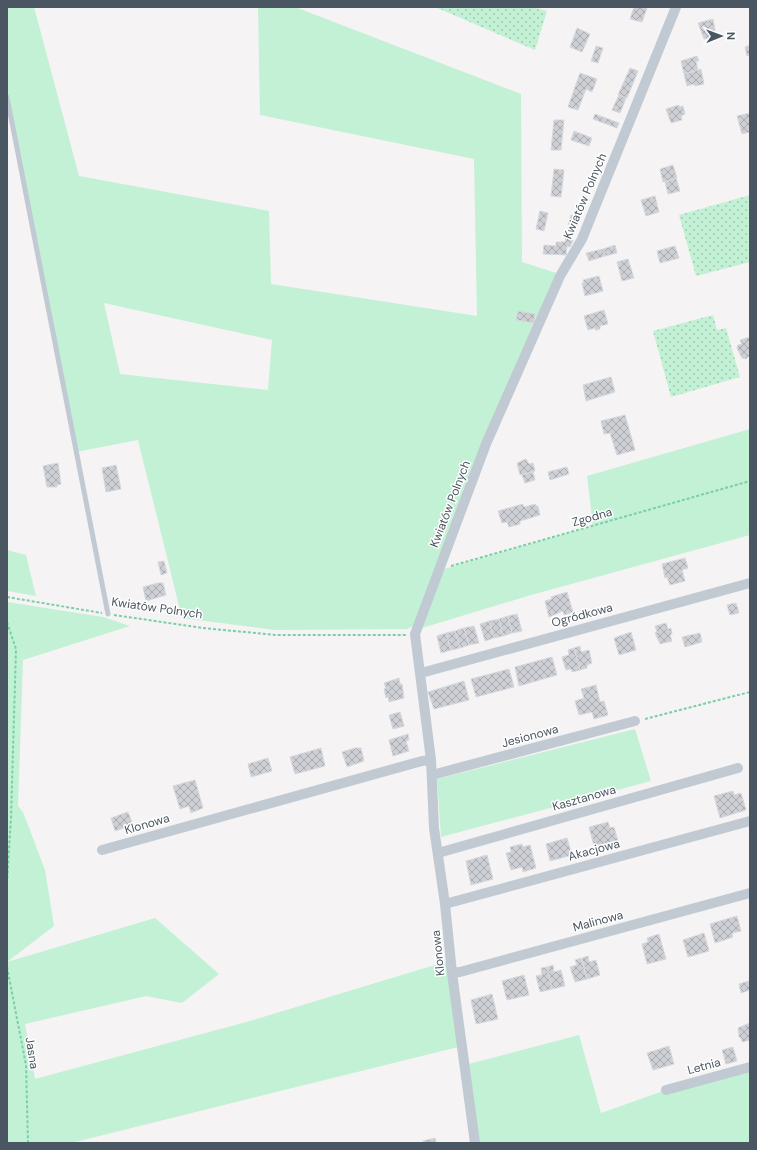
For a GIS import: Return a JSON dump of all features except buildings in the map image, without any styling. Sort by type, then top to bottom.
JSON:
[{"type":"street","name":"Kwiatów Polnych","points":[[415,634],[486,444],[560,276],[582,239],[676,7]]},
{"type":"street","name":"Ogródkowa","points":[[421,674],[750,582]]},
{"type":"street","name":"Klonowa","points":[[415,634],[431,760],[434,828],[445,904],[452,973],[474,1143]]},
{"type":"street","name":"Jesionowa","points":[[432,775],[635,721]]},
{"type":"street","name":"Klonowa","points":[[102,850],[431,760]]},
{"type":"street","name":"Kasztanowa","points":[[438,853],[738,768]]},
{"type":"street","name":"Akacjowa","points":[[445,904],[750,821]]},
{"type":"street","name":"Malinowa","points":[[452,973],[750,893]]},
{"type":"street","name":"Letnia","points":[[666,1090],[750,1067]]},
{"type":"lane","points":[[7,97],[108,614]]},
{"type":"path","name":"Zgodna","points":[[440,570],[750,481]]},
{"type":"path","name":"Kwiatów Polnych","points":[[7,597],[203,628],[276,635],[415,634]]},
{"type":"path","points":[[7,622],[16,649],[11,810],[7,882]]},
{"type":"path","points":[[635,721],[750,692]]},
{"type":"path","name":"Jasna","points":[[7,967],[26,1065],[28,1143]]},
{"type":"green space","points":[[7,7],[34,7],[79,176],[269,211],[271,284],[477,316],[474,159],[260,115],[258,7],[295,7],[521,94],[522,262],[556,273],[482,443],[413,626],[407,629],[275,630],[182,618],[138,440],[76,452],[7,97]],"holes":[[[104,303],[272,340],[268,390],[120,374]]]},
{"type":"green space","points":[[435,7],[532,7],[547,11],[535,50]]},
{"type":"green space","points":[[750,195],[750,262],[696,276],[679,215]]},
{"type":"green space","points":[[713,315],[717,330],[726,328],[740,377],[671,397],[653,331]]},
{"type":"green space","points":[[750,429],[750,535],[531,595],[422,628],[444,569],[593,526],[587,476]]},
{"type":"green space","points":[[7,550],[26,555],[36,596],[7,591]]},
{"type":"green space","points":[[7,602],[103,617],[130,626],[23,660],[18,806],[23,812],[45,870],[54,926],[7,962]]},
{"type":"green space","points":[[635,729],[651,781],[441,837],[437,779]]},
{"type":"green space","points":[[155,918],[219,974],[182,1003],[146,996],[25,1024],[35,1079],[250,1021],[448,961],[458,1047],[71,1143],[7,1143],[7,962]]},
{"type":"green space","points":[[579,1035],[601,1113],[666,1090],[750,1067],[750,1143],[478,1143],[469,1064]]}]
